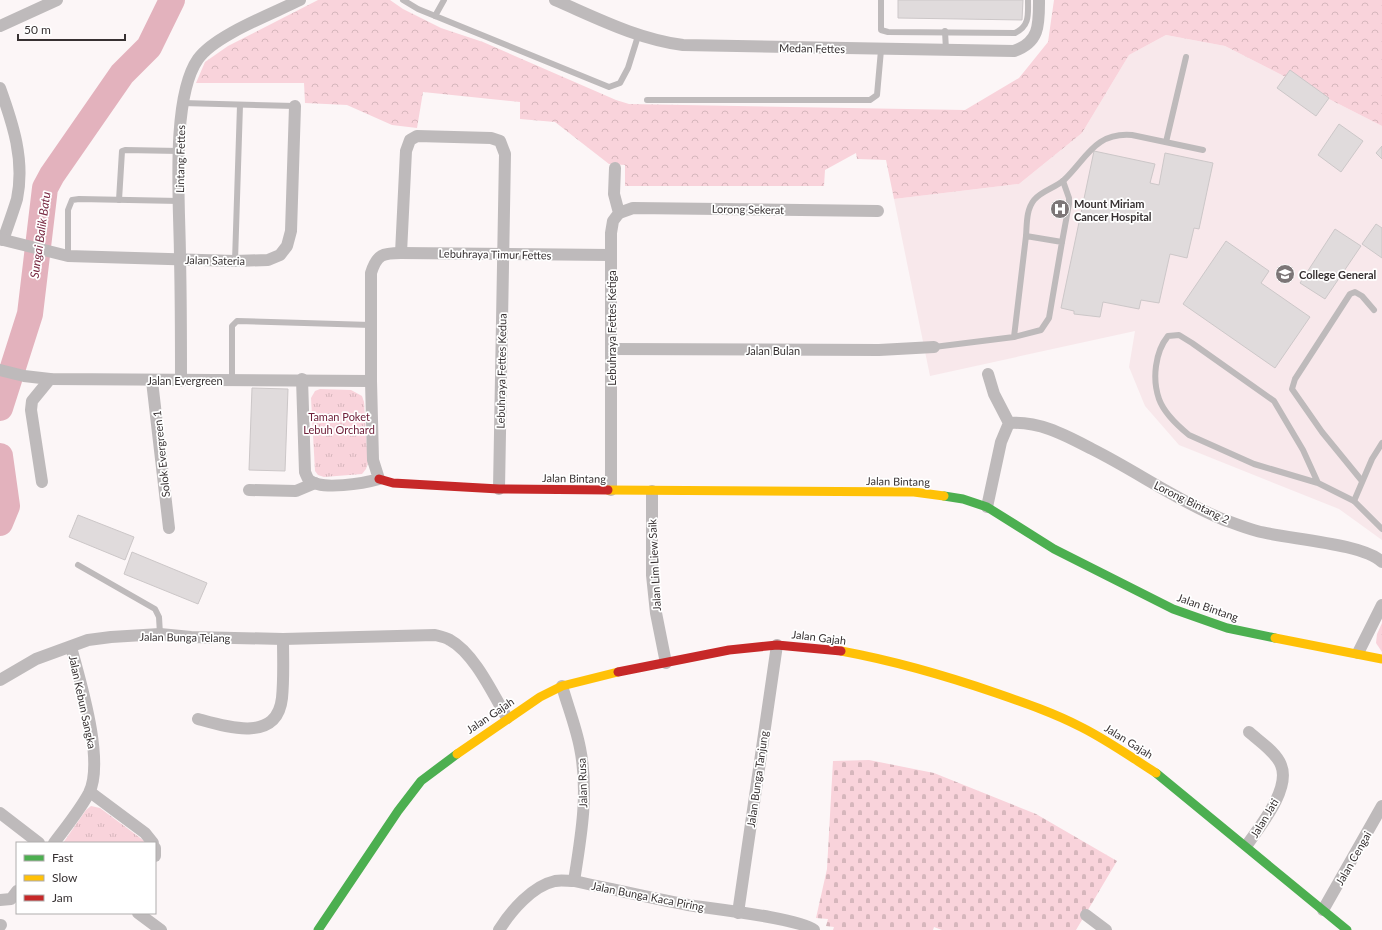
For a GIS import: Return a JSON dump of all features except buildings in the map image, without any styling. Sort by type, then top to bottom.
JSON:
[{"type":"street","points":[[0,26],[57,0]]},
{"type":"street","name":"Lintang Fettes","points":[[182,380],[179,151],[182,103],[189,75],[198,58],[211,46],[243,27],[300,0]]},
{"type":"street","name":"Medan Fettes","points":[[555,0],[638,36],[663,43],[683,45],[881,50],[1014,51],[1031,42],[1039,24],[1039,0]]},
{"type":"street","points":[[0,88],[12,122],[19,152],[20,173],[17,199],[2,239]]},
{"type":"street","name":"Jalan Sateria","points":[[2,239],[68,256],[235,261],[268,260],[280,255],[287,246],[291,232],[295,106]]},
{"type":"street","name":"Lebuhraya Fettes Kedua","points":[[401,253],[406,151],[410,140],[417,136],[491,138],[500,141],[505,154],[499,488]]},
{"type":"street","points":[[615,168],[614,194],[619,213]]},
{"type":"street","name":"Lorong Sekerat","points":[[619,213],[633,208],[878,211]]},
{"type":"street","name":"Lebuhraya Fettes Ketiga","points":[[611,490],[611,233],[613,221],[619,213]]},
{"type":"street","name":"Lebuhraya Timur Fettes","points":[[371,325],[372,273],[374,263],[380,256],[386,253],[612,255]]},
{"type":"street","points":[[302,379],[304,472],[309,480],[315,483],[338,485],[363,484],[379,479],[373,460],[371,325]]},
{"type":"street","name":"Jalan Bulan","points":[[611,349],[879,350],[934,348]]},
{"type":"street","name":"Jalan Evergreen","points":[[0,370],[24,376],[50,379],[152,381],[302,379],[371,380]]},
{"type":"street","points":[[987,507],[1001,442],[1009,423],[994,394],[988,374]]},
{"type":"street","points":[[42,482],[31,410],[32,401],[50,379]]},
{"type":"street","name":"Solok Evergreen 1","points":[[152,381],[169,528]]},
{"type":"street","name":"Lorong Bintang 2","points":[[1009,423],[1024,422],[1069,436],[1107,455],[1181,499],[1222,518],[1257,531],[1362,551],[1382,562]]},
{"type":"street","name":"Jalan Bintang","points":[[379,479],[394,483],[499,488],[652,491],[932,493],[963,499],[987,507],[1054,549],[1173,609],[1227,628],[1382,659]]},
{"type":"street","points":[[249,490],[296,491],[315,483]]},
{"type":"street","name":"Jalan Lim Liew Saik","points":[[652,491],[653,583],[656,613],[666,663]]},
{"type":"street","points":[[1358,653],[1382,605]]},
{"type":"street","name":"Jalan Bunga Telang","points":[[0,680],[36,659],[88,640],[111,637],[160,634],[191,637],[283,638],[435,635],[450,640],[463,651],[478,670],[507,718]]},
{"type":"street","points":[[198,719],[222,726],[240,728],[260,728],[270,722],[277,712],[282,699],[283,638]]},
{"type":"street","name":"Jalan Gajah","points":[[318,930],[398,811],[421,781],[440,765],[540,697],[562,686],[590,678],[729,650],[777,645],[838,651],[886,659],[956,679],[1056,716],[1102,738],[1164,778],[1247,845],[1347,930]]},
{"type":"street","name":"Jalan Bunga Tanjung","points":[[738,913],[777,645]]},
{"type":"street","name":"Jalan Kebun Sangka","points":[[55,842],[90,792],[93,773],[94,752],[84,698],[71,646]]},
{"type":"street","name":"Jalan Rusa","points":[[562,686],[580,747],[584,773],[582,834],[574,881]]},
{"type":"street","name":"Jalan Jati","points":[[1247,845],[1274,804],[1281,789],[1284,774],[1281,764],[1273,753],[1249,732]]},
{"type":"street","points":[[90,792],[145,833],[152,842]]},
{"type":"street","name":"Jalan Cengai","points":[[1323,910],[1382,806]]},
{"type":"street","points":[[0,813],[38,842]]},
{"type":"street","name":"Jalan Bunga Kaca Piring","points":[[498,930],[506,919],[529,895],[542,886],[555,881],[574,881],[808,925],[814,930]]},
{"type":"street","points":[[0,900],[10,899],[16,892]]},
{"type":"street","points":[[139,914],[162,930]]},
{"type":"street","points":[[1086,915],[1106,930]]},
{"type":"lane","points":[[403,0],[418,9],[609,87],[620,83],[626,74],[638,36]]},
{"type":"lane","points":[[435,16],[444,0]]},
{"type":"lane","points":[[881,0],[881,30],[888,32],[1015,32],[1021,30],[1028,20],[1028,0]]},
{"type":"lane","points":[[945,31],[946,50]]},
{"type":"lane","points":[[647,100],[870,100],[877,95],[879,86],[881,50]]},
{"type":"lane","points":[[1166,142],[1186,57]]},
{"type":"lane","points":[[182,103],[295,106]]},
{"type":"lane","points":[[235,261],[240,104]]},
{"type":"lane","points":[[1014,337],[1028,215],[1034,200],[1063,181],[1098,142],[1106,138],[1122,134],[1203,150]]},
{"type":"lane","points":[[119,200],[122,151],[179,151]]},
{"type":"lane","points":[[934,348],[1014,337],[1041,330],[1049,318],[1069,204],[1069,198],[1063,181]]},
{"type":"lane","points":[[68,256],[68,210],[72,200],[179,201]]},
{"type":"lane","points":[[1026,236],[1062,242]]},
{"type":"lane","points":[[1362,481],[1322,432],[1292,389],[1295,379],[1350,294],[1355,292],[1362,296],[1374,310]]},
{"type":"lane","points":[[232,380],[232,326],[237,321],[371,325]]},
{"type":"lane","points":[[1318,483],[1303,450],[1274,401],[1179,335],[1168,336],[1161,345],[1157,360],[1155,378],[1159,399],[1181,429],[1189,435],[1254,464],[1318,483],[1354,501],[1382,529]]},
{"type":"lane","points":[[1354,501],[1372,459],[1382,443]]},
{"type":"lane","points":[[78,565],[154,609],[159,617],[160,634]]},
{"type":"shaded area","points":[[1166,35],[1225,46],[1382,126],[1382,540],[1339,509],[1179,445],[1145,406],[1129,367],[1135,331],[930,376],[894,199],[1019,184],[1082,133],[1129,55]]},
{"type":"green space","points":[[318,0],[390,0],[403,9],[441,28],[483,42],[616,100],[629,104],[965,110],[1019,78],[1048,42],[1054,0],[1382,0],[1382,126],[1225,46],[1166,35],[1129,55],[1082,133],[1019,184],[894,199],[886,160],[857,159],[856,153],[825,170],[824,186],[625,186],[625,165],[609,164],[555,122],[520,119],[520,102],[423,92],[417,128],[392,125],[347,105],[305,103],[304,83],[196,83],[205,62],[228,46]]},
{"type":"green space","name":"Taman Poket Lebuh Orchard","points":[[320,389],[351,390],[362,396],[364,402],[368,463],[362,474],[324,477],[318,475],[315,471],[311,398],[315,391]]},
{"type":"green space","points":[[1382,623],[1382,652],[1376,643],[1377,634]]},
{"type":"green space","points":[[869,760],[934,773],[1036,814],[1117,861],[1076,930],[942,930],[934,927],[933,930],[833,930],[834,927],[826,926],[828,919],[816,918],[827,869],[833,761]]},
{"type":"green space","points":[[91,806],[100,808],[146,842],[64,842],[86,810]]},
{"type":"waterway","name":"Sungai Balik Batu","points":[[0,408],[30,314],[45,188],[52,175],[122,74],[149,47],[172,0]]},
{"type":"waterway","name":"Sungai Balik Batu","points":[[0,456],[7,506],[0,523]]},
{"type":"traffic: fast","points":[[944,496],[963,499],[987,507],[1054,549],[1173,609],[1227,628],[1275,638]]},
{"type":"traffic: fast","points":[[318,930],[398,811],[421,781],[457,754]]},
{"type":"traffic: fast","points":[[1156,773],[1347,930]]},
{"type":"traffic: slow","points":[[608,490],[914,492],[944,496]]},
{"type":"traffic: slow","points":[[1275,638],[1382,659]]},
{"type":"traffic: slow","points":[[841,651],[881,659],[938,674],[1039,708],[1091,732],[1156,773]]},
{"type":"traffic: slow","points":[[457,754],[540,697],[562,686],[618,672]]},
{"type":"traffic: jam","points":[[379,479],[393,483],[499,489],[608,490]]},
{"type":"traffic: jam","points":[[618,672],[729,650],[777,645],[841,651]]},
{"type":"place","name":"Mount Miriam Cancer Hospital","points":[[1060,209]]},
{"type":"place","name":"College General","points":[[1285,274]]}]
